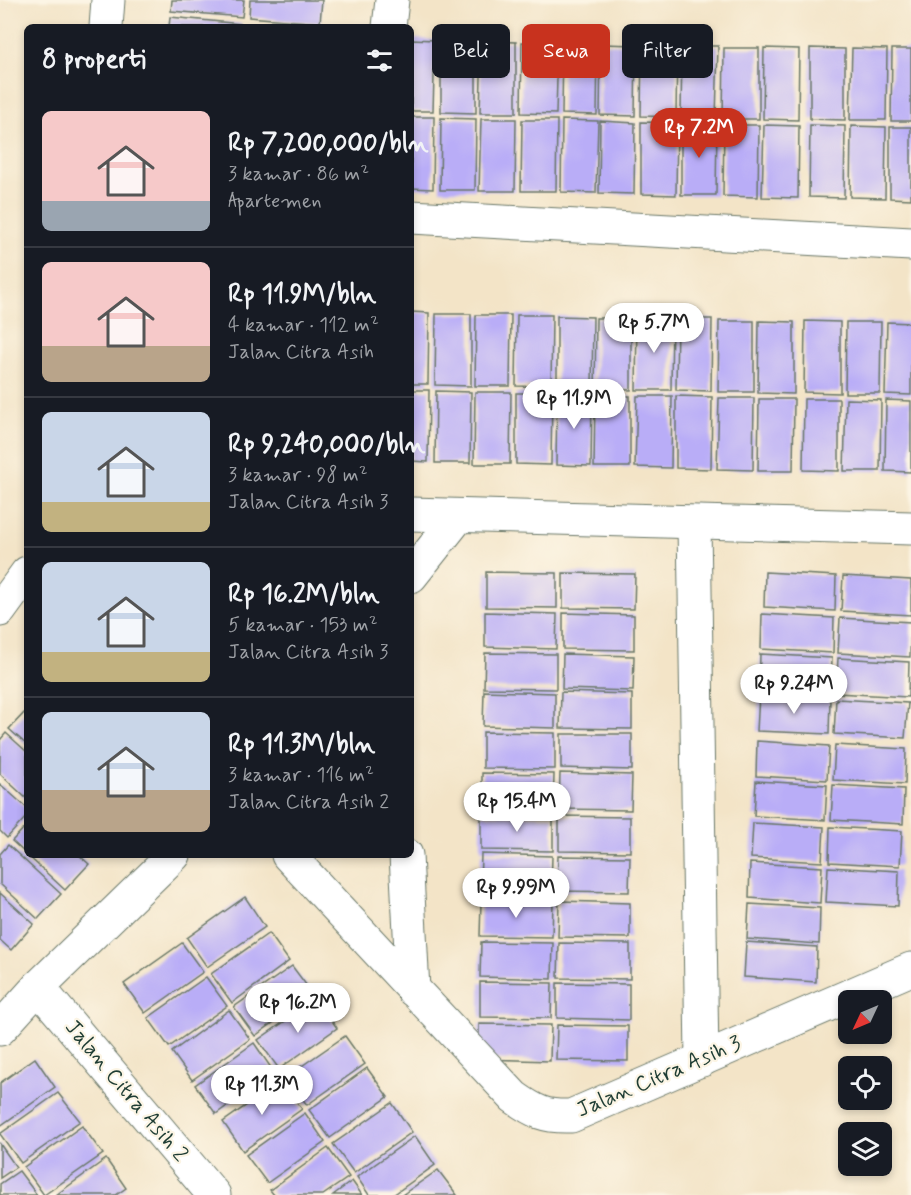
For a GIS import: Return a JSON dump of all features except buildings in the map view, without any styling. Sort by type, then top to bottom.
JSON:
[{"type":"street","points":[[106,24],[108,0]]},
{"type":"street","points":[[389,24],[392,0]]},
{"type":"street","points":[[414,217],[911,244]]},
{"type":"street","points":[[414,514],[911,528]]},
{"type":"street","points":[[414,572],[458,517]]},
{"type":"street","points":[[694,523],[702,1060]]},
{"type":"street","points":[[0,610],[24,577]]},
{"type":"street","points":[[0,1029],[38,987],[171,858]]},
{"type":"street","name":"Jalan Citra Asih 3","points":[[291,858],[514,1097],[530,1109],[550,1116],[571,1116],[911,969]]},
{"type":"street","points":[[406,858],[413,990]]},
{"type":"street","name":"Jalan Citra Asih 2","points":[[38,987],[214,1195]]}]
